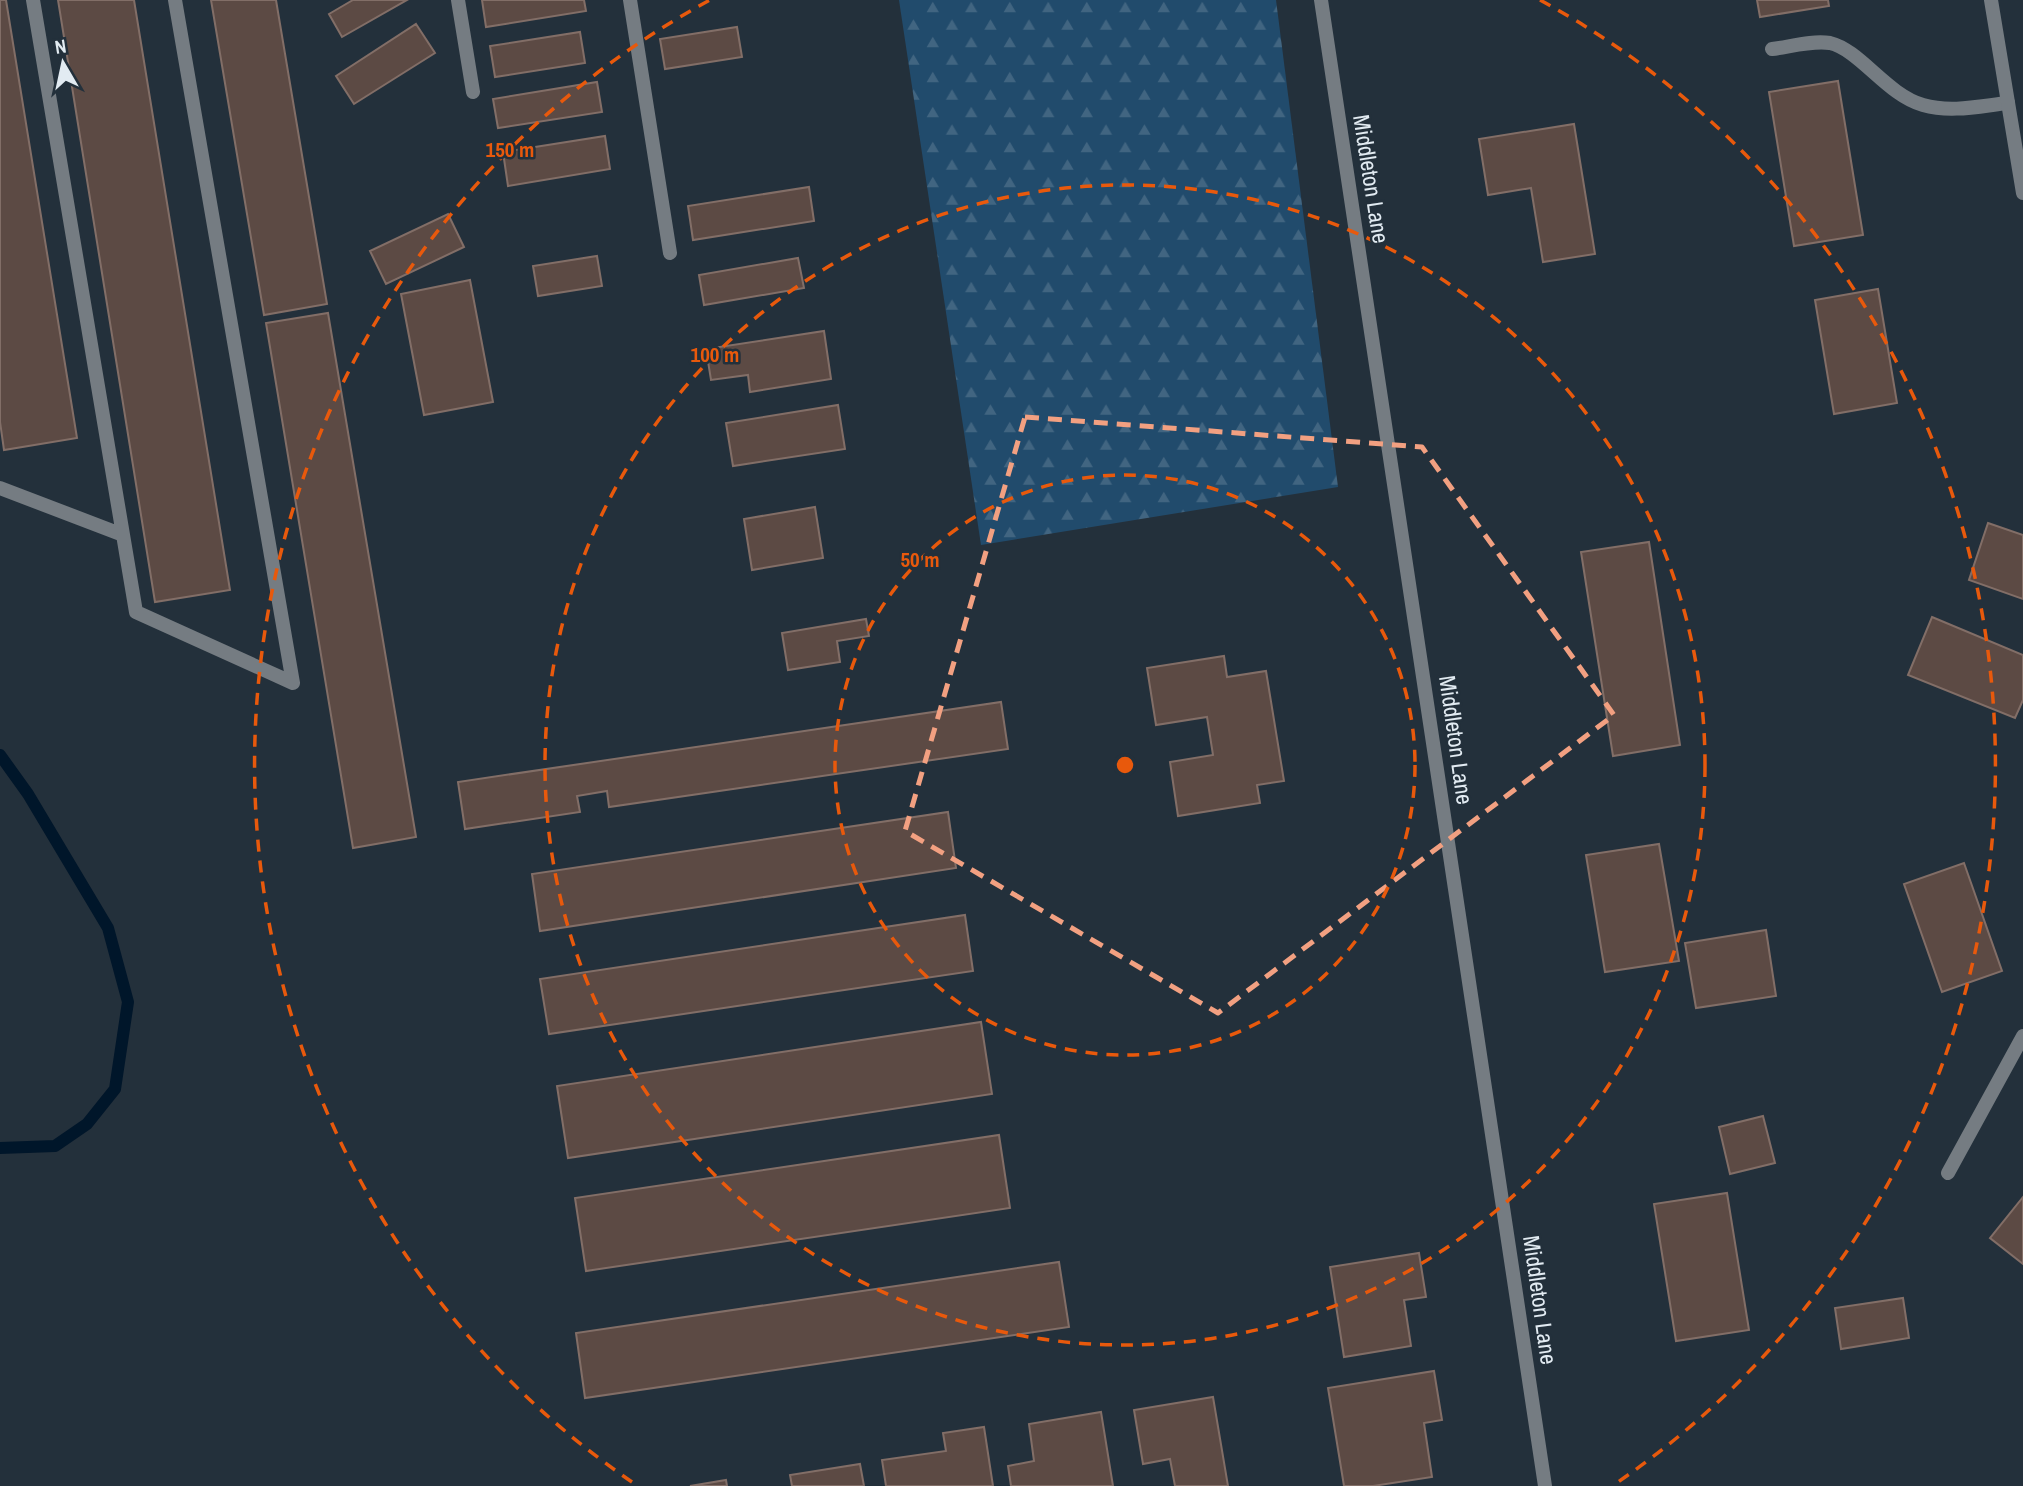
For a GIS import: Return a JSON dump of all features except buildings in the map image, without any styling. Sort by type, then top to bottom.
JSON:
[{"type":"street","points":[[33,0],[136,612],[293,683],[175,0]]},
{"type":"street","points":[[458,0],[473,92]]},
{"type":"street","points":[[630,0],[670,253]]},
{"type":"street","name":"Middleton Lane","points":[[1321,0],[1545,1486]]},
{"type":"street","points":[[1991,0],[2023,193]]},
{"type":"street","points":[[1772,49],[1830,43],[1849,52],[1893,90],[1922,105],[1950,110],[2008,103]]},
{"type":"street","points":[[0,488],[123,536]]},
{"type":"street","points":[[1948,1173],[2023,1036]]},
{"type":"highlighted area","points":[[1025,417],[1422,447],[1614,715],[1218,1013],[905,831]]},
{"type":"green space","points":[[899,0],[1276,0],[1338,487],[981,545]]},
{"type":"waterway","points":[[0,755],[28,794],[108,928],[128,1002],[115,1089],[87,1124],[55,1146],[0,1148]]}]
